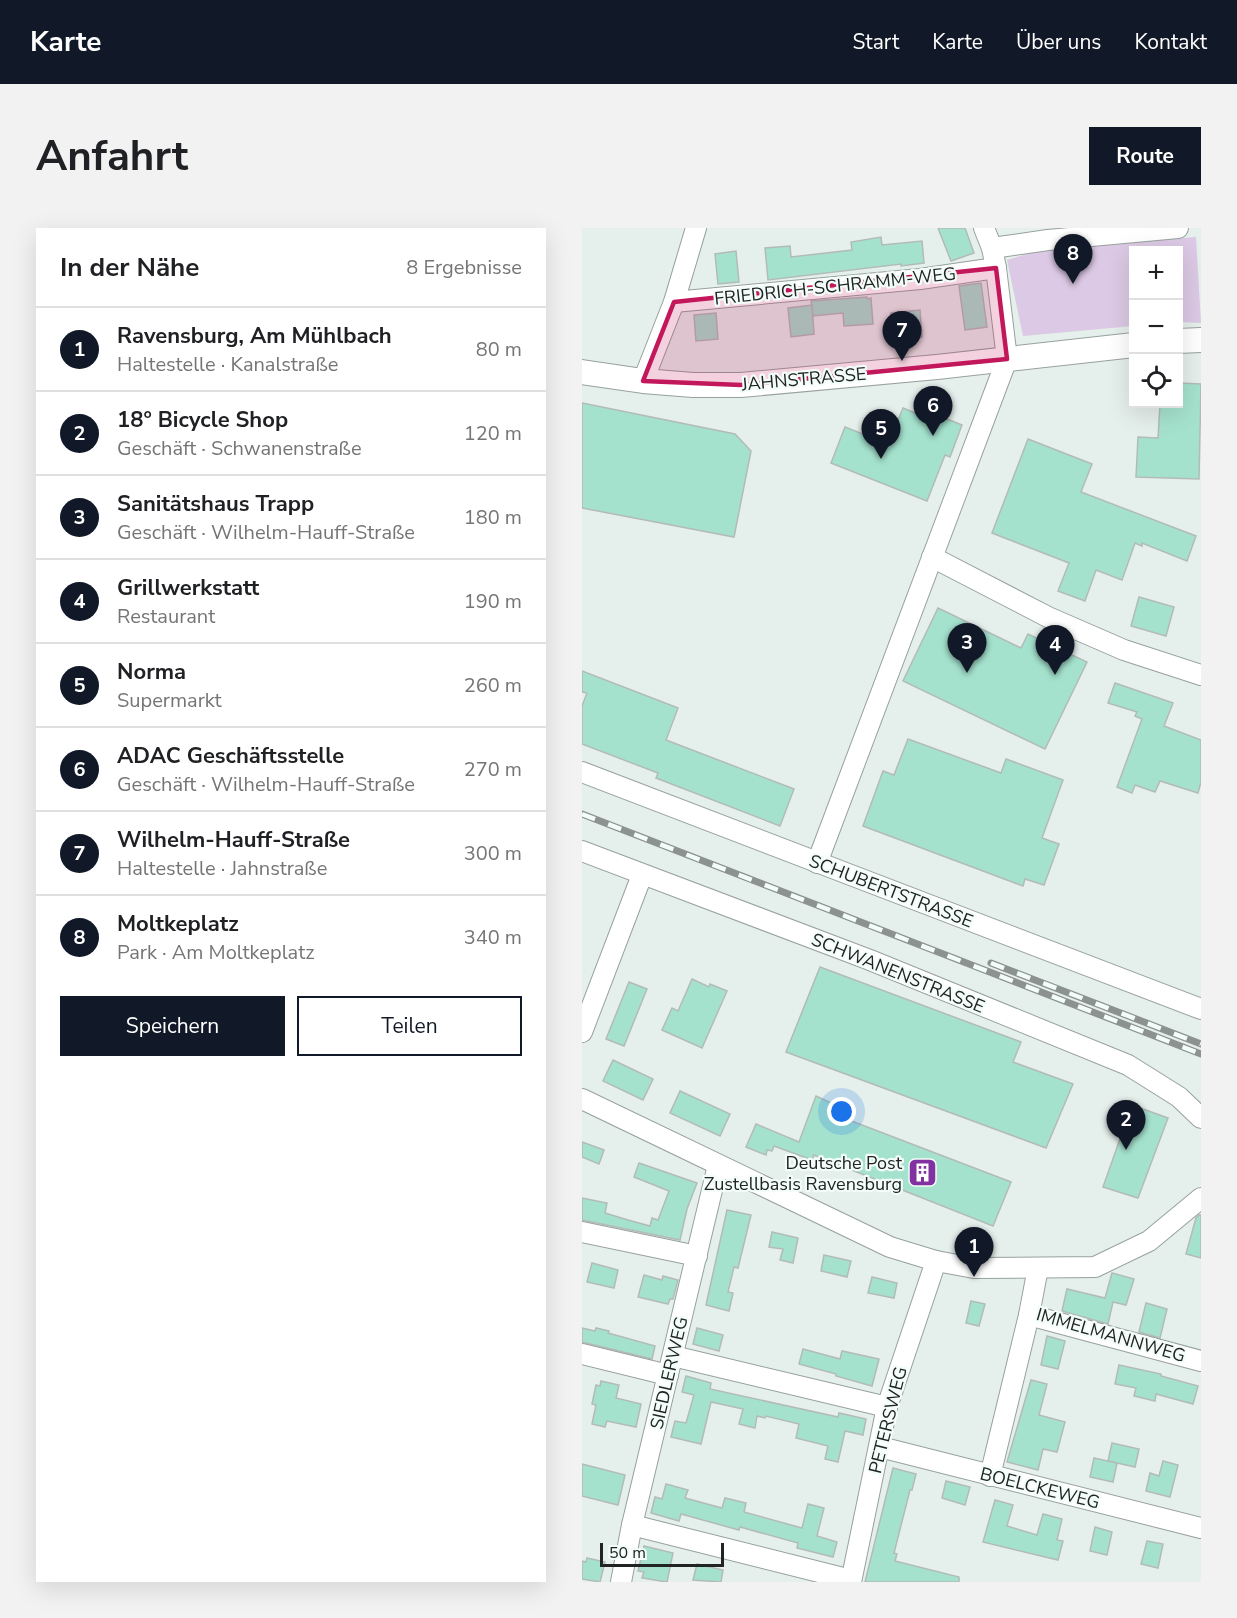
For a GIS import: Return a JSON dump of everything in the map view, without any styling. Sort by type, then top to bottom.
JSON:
[{"type":"main road","points":[[1183,341],[1201,340]]},
{"type":"main road","name":"JAHNSTRASSE","points":[[582,372],[643,381],[693,385],[741,385],[1129,346]]},
{"type":"street","points":[[643,381],[674,302],[696,228]]},
{"type":"street","points":[[817,863],[1006,359],[996,268],[992,248],[984,228]]},
{"type":"street","points":[[992,248],[1048,240],[1178,228]]},
{"type":"street","name":"FRIEDRICH-SCHRAMM-WEG","points":[[674,302],[920,279],[996,268]]},
{"type":"street","points":[[932,557],[1048,617],[1124,650],[1201,675]]},
{"type":"street","name":"SCHUBERTSTRASSE","points":[[582,772],[1201,1009]]},
{"type":"street","name":"SCHWANENSTRASSE","points":[[582,851],[870,960],[1128,1065],[1179,1098],[1201,1118]]},
{"type":"street","points":[[582,1032],[642,875]]},
{"type":"street","points":[[582,1099],[890,1247],[936,1261],[974,1268],[1095,1267],[1149,1241],[1201,1197]]},
{"type":"street","name":"SIEDLERWEG","points":[[621,1582],[632,1525],[718,1165]]},
{"type":"street","points":[[582,1232],[697,1256]]},
{"type":"street","name":"PETERSWEG","points":[[851,1581],[887,1407],[936,1261]]},
{"type":"street","name":"IMMELMANNWEG","points":[[1038,1268],[1029,1315],[1201,1361]]},
{"type":"street","points":[[990,1476],[1029,1315]]},
{"type":"street","points":[[582,1354],[671,1365],[887,1407]]},
{"type":"street","name":"BOELCKEWEG","points":[[880,1447],[1201,1528]]},
{"type":"street","points":[[632,1525],[851,1581]]},
{"type":"highlighted area","points":[[996,268],[1007,359],[741,385],[643,381],[674,302]]},
{"type":"shaded area","points":[[1196,237],[1201,323],[1183,322],[1183,246],[1129,246],[1129,326],[1023,336],[1007,260],[1043,249]]},
{"type":"building","points":[[938,228],[965,228],[974,253],[951,261]]},
{"type":"building","points":[[881,237],[882,245],[922,241],[924,263],[768,280],[765,248],[790,246],[791,257],[852,250],[851,242]]},
{"type":"building","points":[[736,251],[739,282],[718,284],[715,254]]},
{"type":"building","points":[[981,283],[987,327],[965,330],[959,286]]},
{"type":"building","points":[[871,298],[873,324],[844,326],[843,313],[813,316],[811,301]]},
{"type":"building","points":[[812,305],[814,334],[791,337],[788,308]]},
{"type":"building","points":[[920,310],[922,337],[894,340],[891,313]]},
{"type":"building","points":[[716,313],[718,339],[696,341],[694,315]]},
{"type":"building","points":[[1183,383],[1201,384],[1199,479],[1136,477],[1138,437],[1158,438],[1160,408],[1183,408]]},
{"type":"building","points":[[582,403],[735,434],[751,451],[734,537],[582,508]]},
{"type":"building","points":[[903,408],[925,417],[927,411],[962,425],[950,457],[945,455],[927,501],[831,463],[845,427],[888,444]]},
{"type":"building","points":[[1028,439],[1092,464],[1081,492],[1196,536],[1187,561],[1142,543],[1142,546],[1135,543],[1122,580],[1096,570],[1085,601],[1058,591],[1069,563],[992,533]]},
{"type":"building","points":[[1139,597],[1174,607],[1166,636],[1131,626]]},
{"type":"building","points":[[938,608],[1021,648],[1028,634],[1087,662],[1045,749],[903,681]]},
{"type":"building","points":[[582,671],[678,708],[666,740],[794,789],[780,826],[656,778],[658,773],[582,744],[582,706],[587,693],[582,692]]},
{"type":"building","points":[[1115,683],[1173,703],[1164,726],[1201,740],[1201,782],[1198,793],[1160,781],[1155,792],[1135,785],[1132,793],[1117,787],[1142,719],[1135,716],[1137,712],[1108,703]]},
{"type":"building","points":[[908,739],[1001,773],[1006,759],[1063,780],[1042,838],[1059,844],[1044,885],[1025,879],[1023,886],[863,826],[883,771],[894,775]]},
{"type":"building","points":[[820,967],[1021,1042],[1013,1062],[1073,1084],[1046,1148],[786,1052]]},
{"type":"building","points":[[692,979],[709,987],[710,984],[727,991],[702,1048],[662,1030],[672,1008],[678,1011]]},
{"type":"building","points":[[629,982],[647,989],[624,1046],[606,1039]]},
{"type":"building","points":[[613,1060],[653,1079],[643,1100],[603,1081]]},
{"type":"building","points":[[680,1091],[730,1114],[720,1136],[670,1113]]},
{"type":"building","name":"Deutsche Post Zustellbasis Ravensburg","points":[[816,1096],[831,1103],[828,1112],[1011,1182],[993,1226],[814,1155],[812,1160],[774,1146],[772,1151],[767,1150],[766,1155],[746,1147],[756,1124],[799,1142]]},
{"type":"building","points":[[1132,1105],[1168,1118],[1138,1198],[1103,1187]]},
{"type":"building","points":[[582,1142],[604,1150],[599,1164],[582,1157]]},
{"type":"building","points":[[639,1163],[697,1183],[687,1209],[680,1240],[582,1220],[582,1198],[607,1203],[605,1213],[628,1220],[650,1226],[652,1218],[658,1220],[669,1191],[634,1177]]},
{"type":"building","points":[[727,1210],[751,1215],[738,1268],[734,1267],[728,1292],[733,1293],[729,1311],[706,1305]]},
{"type":"building","points":[[1201,1215],[1201,1258],[1186,1254],[1196,1218]]},
{"type":"building","points":[[772,1232],[798,1238],[793,1263],[780,1260],[783,1249],[769,1247]]},
{"type":"building","points":[[824,1255],[851,1261],[847,1277],[821,1271]]},
{"type":"building","points":[[592,1263],[618,1270],[614,1288],[587,1282]]},
{"type":"building","points":[[1112,1273],[1134,1279],[1126,1305],[1113,1302],[1108,1324],[1062,1311],[1067,1289],[1105,1298]]},
{"type":"building","points":[[644,1275],[662,1280],[663,1276],[678,1280],[673,1299],[670,1299],[668,1304],[638,1297]]},
{"type":"building","points":[[872,1277],[897,1283],[894,1298],[868,1293]]},
{"type":"building","points":[[971,1301],[985,1304],[979,1326],[966,1323]]},
{"type":"building","points":[[1146,1303],[1167,1309],[1160,1338],[1139,1332]]},
{"type":"building","points":[[582,1328],[609,1331],[608,1333],[655,1346],[652,1359],[582,1342]]},
{"type":"building","points":[[697,1328],[723,1335],[719,1351],[693,1344]]},
{"type":"building","points":[[1047,1336],[1065,1341],[1058,1369],[1041,1365]]},
{"type":"building","points":[[803,1349],[840,1359],[842,1351],[879,1359],[872,1386],[799,1364]]},
{"type":"building","points":[[1119,1365],[1161,1374],[1161,1376],[1198,1386],[1193,1404],[1156,1394],[1155,1401],[1134,1396],[1136,1388],[1115,1384]]},
{"type":"building","points":[[686,1376],[711,1383],[710,1389],[838,1417],[839,1413],[866,1419],[863,1435],[845,1431],[838,1462],[825,1459],[828,1446],[796,1438],[799,1424],[757,1416],[755,1428],[739,1424],[743,1409],[711,1402],[701,1444],[671,1437],[675,1421],[686,1423],[694,1395],[682,1392]]},
{"type":"building","points":[[1031,1380],[1047,1384],[1039,1415],[1065,1422],[1057,1452],[1043,1449],[1038,1470],[1007,1462]]},
{"type":"building","points":[[601,1381],[619,1385],[616,1398],[641,1404],[636,1427],[607,1421],[605,1427],[592,1424],[596,1405],[592,1404],[596,1385],[600,1386]]},
{"type":"building","points":[[1112,1443],[1139,1449],[1135,1467],[1108,1461]]},
{"type":"building","points":[[1094,1458],[1117,1463],[1113,1482],[1090,1477]]},
{"type":"building","points":[[1163,1461],[1178,1465],[1170,1497],[1146,1491],[1150,1473],[1159,1476]]},
{"type":"building","points":[[582,1464],[625,1475],[618,1505],[582,1496]]},
{"type":"building","points":[[893,1468],[916,1474],[894,1553],[897,1554],[895,1561],[959,1577],[959,1582],[865,1582]]},
{"type":"building","points":[[946,1481],[970,1487],[965,1505],[942,1498]]},
{"type":"building","points":[[666,1484],[688,1490],[685,1498],[722,1508],[725,1498],[746,1503],[744,1512],[802,1528],[808,1504],[824,1508],[817,1536],[837,1542],[833,1557],[797,1548],[798,1543],[740,1527],[739,1530],[681,1514],[679,1521],[651,1513],[655,1497],[662,1499]]},
{"type":"building","points":[[995,1500],[1013,1505],[1007,1526],[1037,1535],[1043,1514],[1062,1519],[1057,1540],[1063,1541],[1058,1560],[983,1542]]},
{"type":"building","points":[[1095,1527],[1112,1532],[1107,1555],[1090,1551]]},
{"type":"building","points":[[1147,1541],[1163,1544],[1158,1568],[1141,1564]]},
{"type":"building","points":[[644,1546],[673,1553],[667,1582],[642,1578],[644,1572],[638,1571]]},
{"type":"building","points":[[587,1558],[605,1562],[600,1582],[582,1579],[582,1561],[586,1562]]},
{"type":"building","points":[[697,1564],[723,1570],[721,1582],[693,1580]]},
{"type":"railway","points":[[582,814],[1201,1054]]},
{"type":"railway","points":[[991,963],[1201,1044]]},
{"type":"place","name":"Moltkeplatz","points":[[1073,284]]},
{"type":"place","name":"Wilhelm-Hauff-Straße","points":[[902,361]]},
{"type":"place","name":"ADAC Geschäftsstelle","points":[[933,436]]},
{"type":"place","name":"Norma","points":[[881,459]]},
{"type":"place","name":"Sanitätshaus Trapp","points":[[967,673]]},
{"type":"place","name":"Grillwerkstatt","points":[[1055,675]]},
{"type":"place","name":"18° Bicycle Shop","points":[[1126,1150]]},
{"type":"place","name":"Deutsche Post Zustellbasis Ravensburg","points":[[923,1173]]},
{"type":"place","name":"Ravensburg, Am Mühlbach","points":[[974,1277]]}]
